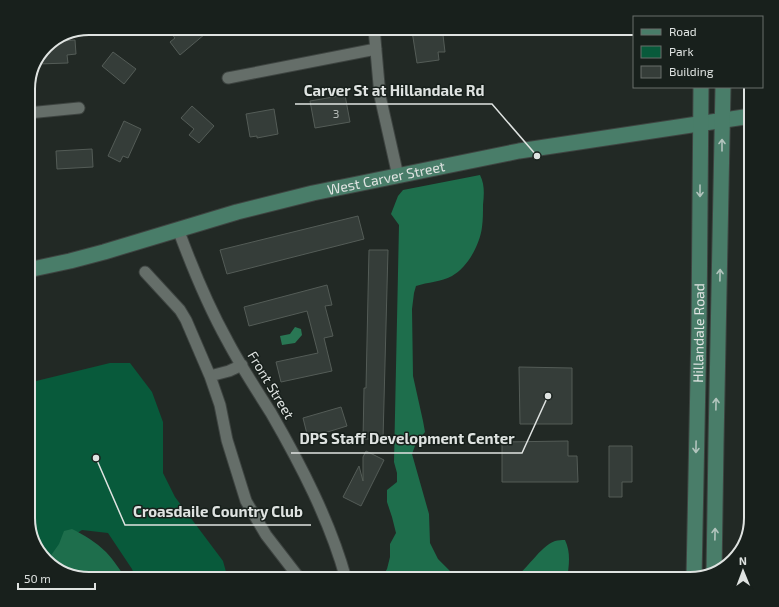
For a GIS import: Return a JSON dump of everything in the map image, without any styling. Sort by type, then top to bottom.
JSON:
[{"type":"main road","name":"Hillandale Road","points":[[694,572],[699,327],[701,88]]},
{"type":"main road","name":"Hillandale Road","points":[[714,566],[723,88]]},
{"type":"main road","name":"West Carver Street","points":[[35,268],[90,256],[249,209],[313,194],[519,151],[744,117]]},
{"type":"street","points":[[375,35],[383,111],[398,176]]},
{"type":"street","points":[[228,78],[376,49]]},
{"type":"street","points":[[35,112],[78,108]]},
{"type":"street","name":"Front Street","points":[[178,229],[203,295],[227,341],[281,432],[314,495],[336,546],[344,572]]},
{"type":"street","points":[[146,272],[180,310],[186,320],[210,376],[220,404],[230,452],[246,501],[266,536],[294,572]]},
{"type":"street","points":[[210,376],[229,371],[242,365]]},
{"type":"green space","points":[[110,363],[130,363],[152,392],[163,422],[163,473],[175,497],[223,561],[226,572],[133,572],[108,533],[82,530],[65,541],[53,559],[48,554],[38,536],[35,522],[35,381]]},
{"type":"shaded area","points":[[480,175],[483,182],[483,219],[481,234],[476,248],[463,267],[452,276],[443,280],[416,286],[412,309],[413,376],[425,432],[416,443],[412,454],[429,514],[430,543],[438,559],[450,571],[453,572],[385,572],[390,557],[390,544],[396,533],[387,502],[387,490],[397,482],[397,473],[394,462],[399,225],[391,214],[398,196],[403,190]]},
{"type":"shaded area","points":[[295,327],[301,329],[302,335],[295,343],[282,345],[280,336],[290,334]]},
{"type":"shaded area","points":[[72,529],[90,539],[112,558],[122,572],[78,571],[56,561],[50,556],[59,544],[64,531]]},
{"type":"shaded area","points":[[565,540],[567,545],[569,554],[568,572],[521,572],[544,548],[556,541]]},
{"type":"building","points":[[173,35],[204,35],[180,55],[170,42],[175,38]]},
{"type":"building","points":[[413,35],[443,35],[445,52],[438,52],[439,60],[417,63]]},
{"type":"building","points":[[75,40],[76,54],[67,55],[68,63],[41,64],[51,51],[59,44],[65,41]]},
{"type":"building","points":[[113,52],[136,69],[124,84],[102,66]]},
{"type":"building","points":[[345,95],[350,122],[315,128],[310,101]]},
{"type":"building","points":[[192,106],[214,126],[199,143],[189,135],[194,129],[181,118]]},
{"type":"building","points":[[274,109],[278,134],[257,138],[257,136],[250,137],[246,114]]},
{"type":"building","points":[[124,121],[141,129],[128,158],[123,156],[120,162],[108,156]]},
{"type":"building","points":[[92,149],[93,167],[57,169],[56,151]]},
{"type":"building","points":[[358,216],[364,239],[227,274],[220,250]]},
{"type":"building","points":[[369,250],[388,250],[383,439],[363,439],[364,388],[366,388]]},
{"type":"building","points":[[327,285],[332,305],[325,306],[333,336],[324,338],[332,371],[281,382],[276,362],[318,353],[307,311],[249,326],[244,307]]},
{"type":"building","points":[[519,367],[572,368],[572,424],[520,424]]},
{"type":"building","points":[[341,407],[347,426],[308,438],[303,418]]},
{"type":"building","points":[[568,441],[568,456],[577,456],[578,482],[502,482],[502,442]]},
{"type":"building","points":[[609,446],[632,446],[632,482],[622,482],[622,497],[609,497]]},
{"type":"building","points":[[366,451],[384,460],[361,506],[343,497],[359,466],[363,481],[363,457]]},
{"type":"place","name":"Carver St at Hillandale Rd","points":[[537,156]]},
{"type":"place","name":"DPS Staff Development Center","points":[[548,396]]},
{"type":"place","name":"Croasdaile Country Club","points":[[96,458]]}]
